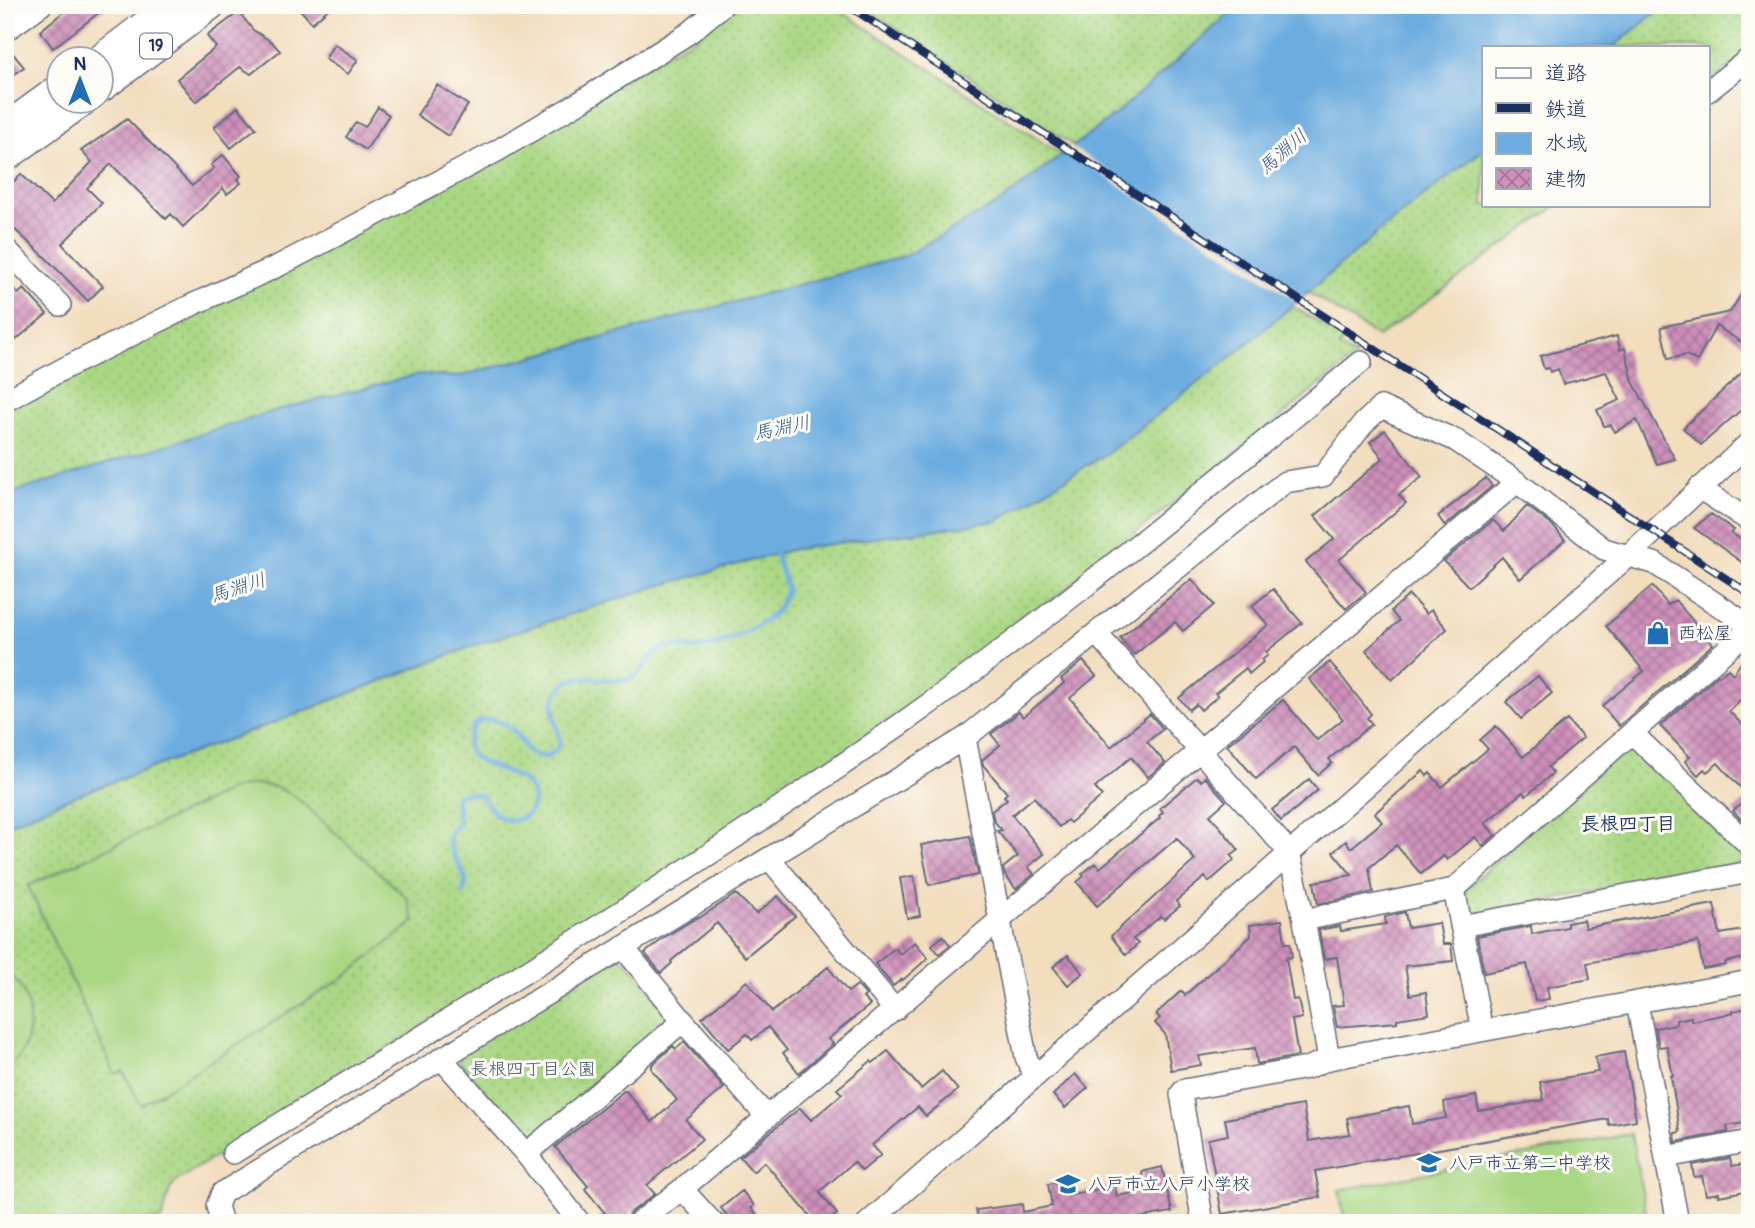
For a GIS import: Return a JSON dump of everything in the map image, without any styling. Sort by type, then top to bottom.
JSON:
[{"type":"main road","name":"19","points":[[116,47],[171,5]]},
{"type":"main road","name":"19","points":[[116,76],[211,5]]},
{"type":"main road","points":[[5,128],[46,98]]},
{"type":"main road","points":[[5,158],[63,116]]},
{"type":"street","points":[[5,31],[41,5]]},
{"type":"street","points":[[5,401],[61,370],[280,264],[495,152],[689,33],[723,5]]},
{"type":"street","points":[[1710,89],[1750,58]]},
{"type":"street","points":[[5,248],[60,304]]},
{"type":"street","points":[[233,1153],[648,895],[898,726],[1113,563],[1361,362]]},
{"type":"street","points":[[222,1223],[217,1206],[222,1193],[965,738],[1285,482],[1323,476],[1364,423],[1381,407],[1455,440],[1517,482],[1604,549],[1654,563],[1750,628],[1454,889],[1304,920]]},
{"type":"street","points":[[868,1223],[1628,556],[1750,442]]},
{"type":"street","points":[[638,1223],[895,1010],[998,919],[1201,752],[1517,482]]},
{"type":"street","points":[[1699,488],[1750,521]]},
{"type":"street","points":[[1096,633],[1289,852],[1329,1059]]},
{"type":"street","points":[[1632,733],[1750,846]]},
{"type":"street","points":[[965,738],[998,919],[1026,1056],[1034,1076]]},
{"type":"street","points":[[769,858],[895,1010]]},
{"type":"street","points":[[1461,926],[1750,872]]},
{"type":"street","points":[[1454,889],[1482,1030]]},
{"type":"street","points":[[623,947],[766,1116]]},
{"type":"street","points":[[1203,1223],[1181,1094],[1184,1090],[1307,1068],[1329,1059],[1750,981]]},
{"type":"street","points":[[1637,1003],[1678,1223]]},
{"type":"street","points":[[526,1154],[683,1021]]},
{"type":"street","points":[[441,1058],[526,1154],[580,1223]]},
{"type":"street","points":[[1665,1157],[1750,1141]]},
{"type":"street","points":[[682,1189],[713,1223]]},
{"type":"green space","points":[[736,5],[831,5],[1062,155],[999,203],[905,256],[457,377],[420,374],[5,495],[5,411],[691,40]]},
{"type":"green space","points":[[860,5],[1239,5],[1116,114],[1074,146]]},
{"type":"green space","points":[[1665,5],[1750,5],[1750,51],[1710,81],[1710,46],[1614,46]]},
{"type":"green space","points":[[1482,151],[1482,206],[1557,206],[1378,337],[1308,292],[1392,221]]},
{"type":"green space","points":[[1292,306],[1345,339],[1339,347],[1356,356],[1021,625],[857,744],[649,885],[178,1180],[170,1189],[162,1219],[132,1223],[5,1223],[5,826],[64,800],[475,645],[655,587],[794,549],[997,521],[1112,450]]},
{"type":"green space","points":[[1626,745],[1634,745],[1747,855],[1743,863],[1473,915],[1464,910],[1465,889]]},
{"type":"green space","points":[[256,784],[275,787],[295,796],[407,898],[414,922],[346,976],[141,1105],[123,1071],[115,1074],[28,886],[235,788]]},
{"type":"green space","name":"長根四丁目公園","points":[[614,958],[625,959],[669,1014],[667,1024],[534,1136],[522,1137],[459,1061],[461,1054]]},
{"type":"green space","points":[[5,972],[14,979],[25,996],[29,1018],[23,1049],[16,1061],[5,1071]]},
{"type":"green space","points":[[1631,1134],[1648,1223],[1345,1223],[1339,1190]]},
{"type":"water","name":"馬淵川","points":[[1239,5],[1665,5],[1614,46],[1482,46],[1482,151],[1392,221],[1241,349],[1112,450],[997,521],[794,549],[655,587],[475,645],[64,800],[5,826],[5,495],[278,410],[420,374],[457,377],[905,256],[999,203],[1116,114]]},
{"type":"pier","points":[[1069,145],[1306,299],[1300,303],[1063,149]]},
{"type":"building","points":[[72,5],[109,5],[56,46],[51,46],[40,31]]},
{"type":"building","points":[[296,5],[333,5],[312,23]]},
{"type":"building","points":[[239,12],[253,30],[272,42],[280,51],[251,74],[240,67],[196,102],[177,79],[216,47],[207,36]]},
{"type":"building","points":[[5,44],[24,67],[5,81]]},
{"type":"building","points":[[334,44],[358,60],[348,74],[325,59]]},
{"type":"building","points":[[437,85],[468,105],[448,136],[417,115]]},
{"type":"building","points":[[238,107],[256,128],[231,148],[214,127]]},
{"type":"building","points":[[378,107],[389,115],[366,150],[346,137],[356,122],[365,127]]},
{"type":"building","points":[[127,119],[192,186],[214,168],[211,165],[223,155],[241,176],[238,179],[241,183],[227,194],[223,188],[183,227],[171,214],[166,219],[111,164],[87,188],[102,203],[62,244],[103,286],[88,301],[5,221],[5,190],[21,174],[52,204],[92,162],[81,151]]},
{"type":"building","points":[[5,281],[18,294],[24,289],[47,314],[5,349]]},
{"type":"building","points":[[1750,281],[1750,336],[1745,344],[1716,326],[1697,361],[1686,355],[1668,359],[1661,327],[1730,312]]},
{"type":"building","points":[[1617,336],[1620,350],[1625,348],[1633,382],[1675,459],[1657,464],[1637,420],[1615,432],[1611,425],[1604,426],[1597,410],[1620,400],[1606,372],[1563,384],[1558,369],[1550,372],[1549,368],[1544,369],[1540,356]]},
{"type":"building","points":[[1750,365],[1750,402],[1701,445],[1683,428]]},
{"type":"building","points":[[1385,430],[1422,477],[1399,495],[1406,503],[1339,560],[1366,592],[1346,609],[1306,562],[1334,539],[1315,516],[1383,458],[1370,442]]},
{"type":"building","points":[[1486,478],[1492,486],[1445,526],[1438,516]]},
{"type":"building","points":[[1527,506],[1553,526],[1565,540],[1520,579],[1502,557],[1469,587],[1444,561],[1493,520],[1504,531]]},
{"type":"building","points":[[1711,514],[1734,530],[1731,533],[1750,545],[1750,568],[1694,528]]},
{"type":"building","points":[[1192,579],[1214,605],[1183,631],[1175,622],[1134,655],[1120,638]]},
{"type":"building","name":"西松屋","points":[[1652,586],[1668,605],[1675,600],[1713,644],[1619,726],[1602,706],[1644,671],[1606,626]]},
{"type":"building","points":[[1273,589],[1302,623],[1266,652],[1268,655],[1263,662],[1249,674],[1246,668],[1215,693],[1218,696],[1201,710],[1196,704],[1189,710],[1179,698],[1268,625],[1252,606]]},
{"type":"building","points":[[1409,595],[1426,614],[1431,610],[1447,629],[1392,680],[1366,650],[1399,621],[1391,611]]},
{"type":"building","points":[[1750,650],[1750,691],[1729,711],[1750,733],[1750,828],[1733,811],[1749,797],[1718,763],[1698,775],[1685,761],[1690,757],[1660,726],[1718,675],[1728,669],[1733,674]]},
{"type":"building","points":[[1083,661],[1096,676],[1070,698],[1111,747],[1150,714],[1163,729],[1147,742],[1165,763],[1148,777],[1131,757],[1095,788],[1102,796],[1070,823],[1067,820],[1059,827],[1034,797],[1012,815],[1044,854],[1028,867],[1034,874],[1016,889],[1003,868],[1018,856],[997,831],[1002,830],[994,821],[992,811],[1007,799],[1004,796],[1007,793],[983,765],[982,760],[1000,745],[991,734],[1019,712],[1023,717],[1064,683],[1061,679]]},
{"type":"building","points":[[1330,662],[1371,714],[1367,718],[1372,724],[1329,759],[1332,763],[1318,775],[1294,747],[1256,779],[1227,745],[1283,700],[1317,740],[1343,719],[1309,679]]},
{"type":"building","points":[[1538,676],[1552,693],[1521,719],[1506,702]]},
{"type":"building","points":[[1567,720],[1583,738],[1548,767],[1553,773],[1526,796],[1523,792],[1485,823],[1495,835],[1483,846],[1475,837],[1447,860],[1444,856],[1421,874],[1396,845],[1369,868],[1373,892],[1318,904],[1314,882],[1352,875],[1333,852],[1346,841],[1351,848],[1382,822],[1375,813],[1423,771],[1427,776],[1430,773],[1442,787],[1488,749],[1480,740],[1496,726],[1523,757]]},
{"type":"building","points":[[1197,777],[1201,781],[1205,777],[1226,801],[1210,815],[1239,850],[1231,856],[1234,860],[1209,882],[1205,877],[1176,901],[1180,906],[1164,919],[1161,916],[1133,939],[1138,944],[1126,955],[1111,936],[1195,860],[1177,838],[1097,906],[1077,882],[1095,863],[1100,868],[1160,818],[1163,812],[1160,808]]},
{"type":"building","points":[[1309,779],[1318,790],[1281,821],[1272,810]]},
{"type":"building","points":[[970,836],[978,875],[929,885],[921,845]]},
{"type":"building","points":[[914,876],[920,916],[907,918],[900,878]]},
{"type":"building","points":[[736,894],[756,914],[778,896],[795,916],[745,957],[717,923],[671,961],[661,973],[645,953],[665,937]]},
{"type":"building","points":[[1714,904],[1720,934],[1750,929],[1750,957],[1703,969],[1698,942],[1587,963],[1590,979],[1547,987],[1549,999],[1535,1001],[1527,964],[1484,973],[1477,936],[1531,926],[1532,934],[1567,927],[1567,923],[1583,920],[1585,928]]},
{"type":"building","points":[[1405,912],[1408,928],[1439,923],[1443,944],[1451,944],[1453,961],[1405,966],[1410,995],[1426,992],[1429,1014],[1397,1019],[1397,1022],[1337,1027],[1333,1006],[1344,1005],[1337,957],[1324,959],[1319,930],[1340,926],[1341,931],[1386,924],[1385,917]]},
{"type":"building","points":[[1282,920],[1285,943],[1290,943],[1292,957],[1286,958],[1293,1000],[1298,999],[1302,1018],[1292,1020],[1298,1056],[1257,1064],[1255,1048],[1199,1056],[1201,1065],[1171,1070],[1165,1034],[1155,1023],[1160,1018],[1156,1014],[1181,991],[1185,995],[1251,936],[1250,925]]},
{"type":"building","points":[[943,936],[950,945],[939,954],[932,945]]},
{"type":"building","points":[[915,942],[928,958],[893,986],[875,964],[895,948],[900,954]]},
{"type":"building","points":[[1068,955],[1083,973],[1068,985],[1053,967]]},
{"type":"building","points":[[828,967],[848,992],[857,985],[870,1005],[828,1039],[833,1044],[799,1073],[783,1053],[787,1050],[768,1027],[752,1040],[747,1034],[728,1049],[702,1018],[747,981],[772,1012]]},
{"type":"building","points":[[1747,1008],[1750,1022],[1750,1084],[1743,1086],[1750,1122],[1727,1126],[1728,1132],[1676,1142],[1675,1133],[1680,1132],[1673,1076],[1667,1046],[1659,1047],[1655,1028],[1676,1024],[1676,1020],[1691,1017],[1691,1021]]},
{"type":"building","points":[[684,1042],[724,1088],[686,1120],[702,1139],[647,1185],[655,1194],[630,1213],[622,1223],[593,1223],[605,1213],[585,1189],[588,1186],[555,1147],[625,1090],[652,1122],[677,1100],[652,1070],[652,1065],[673,1046],[676,1049]]},
{"type":"building","points":[[888,1051],[921,1089],[942,1071],[958,1090],[926,1116],[918,1107],[872,1145],[881,1155],[862,1171],[854,1162],[819,1192],[837,1214],[827,1223],[816,1223],[764,1162],[753,1172],[740,1157],[800,1108],[811,1120],[842,1094],[837,1089],[871,1061],[873,1063]]},
{"type":"building","points":[[1624,1052],[1636,1120],[1609,1125],[1608,1119],[1315,1171],[1320,1197],[1222,1214],[1208,1139],[1228,1135],[1225,1119],[1303,1105],[1309,1141],[1350,1134],[1347,1118],[1409,1106],[1412,1124],[1446,1118],[1444,1102],[1476,1096],[1479,1111],[1544,1100],[1540,1082],[1598,1072],[1595,1057]]},
{"type":"building","points":[[1075,1074],[1088,1088],[1065,1108],[1053,1095]]},
{"type":"building","points":[[1730,1158],[1732,1166],[1750,1163],[1750,1190],[1719,1196],[1719,1193],[1706,1195],[1702,1176],[1694,1177],[1692,1165]]},
{"type":"building","points":[[1162,1167],[1172,1212],[1109,1223],[979,1223],[976,1210],[1022,1204],[1023,1212],[1052,1206],[1048,1184],[1069,1180],[1072,1194],[1115,1186],[1117,1196],[1145,1191],[1142,1172]]},
{"type":"building","points":[[742,1191],[754,1205],[751,1208],[764,1223],[733,1223],[721,1208]]},
{"type":"waterway","points":[[463,893],[466,880],[448,842],[459,821],[456,796],[469,793],[482,796],[495,813],[508,820],[520,819],[526,815],[531,809],[533,798],[530,788],[523,781],[481,762],[472,755],[468,741],[476,724],[487,720],[501,722],[514,731],[530,752],[545,757],[560,744],[554,704],[558,691],[565,683],[582,678],[628,679],[638,674],[655,653],[664,648],[696,648],[716,644],[752,629],[771,616],[779,607],[787,589],[776,554]]},
{"type":"railway","points":[[847,5],[1750,594]]},
{"type":"place","name":"西松屋","points":[[1658,633]]},
{"type":"place","name":"八戸市立第二中学校","points":[[1429,1163]]},
{"type":"place","name":"八戸市立八戸小学校","points":[[1068,1184]]},
{"type":"district","name":"長根四丁目","points":[[1628,824]]}]
